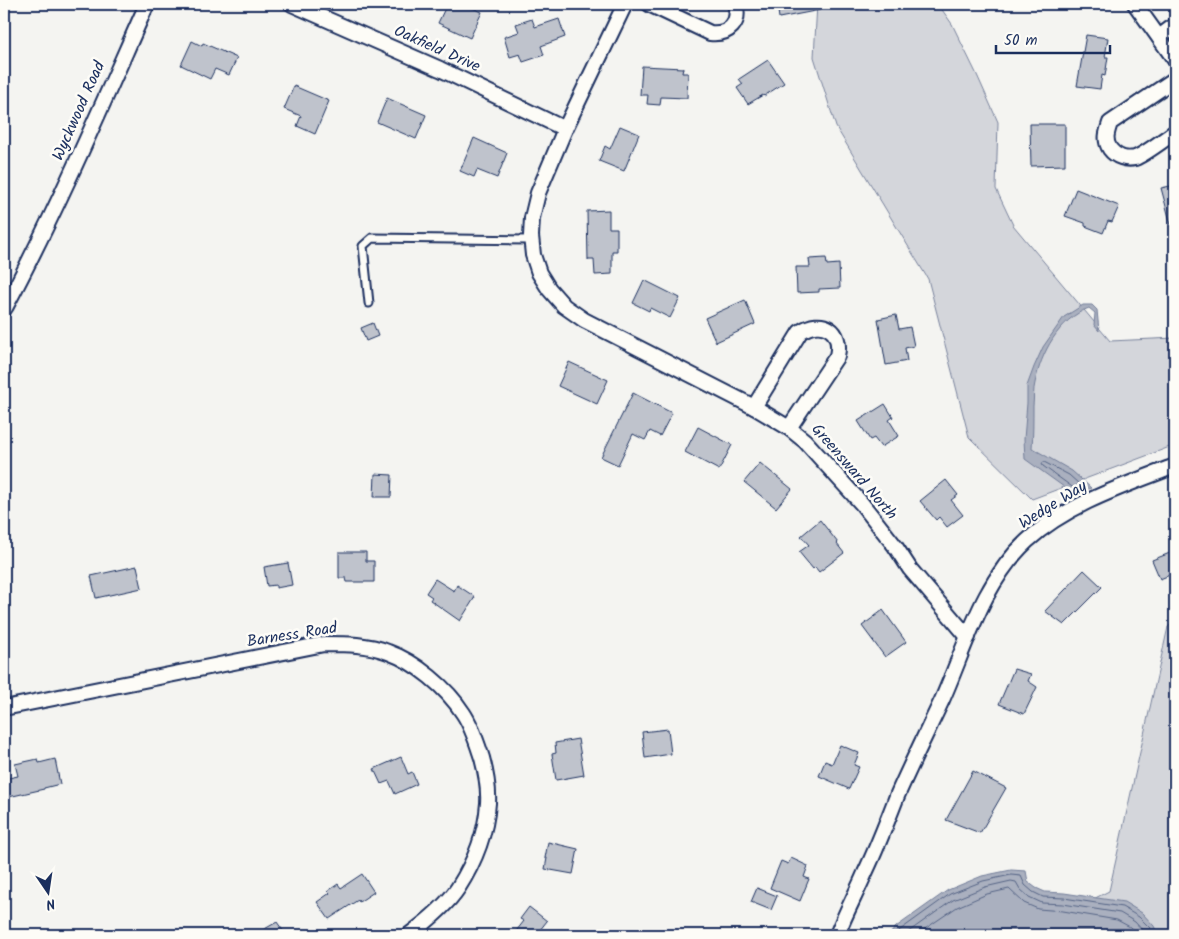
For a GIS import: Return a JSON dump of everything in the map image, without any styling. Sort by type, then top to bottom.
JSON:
[{"type":"street","name":"Wyckwood Road","points":[[4,309],[42,233],[147,4]]},
{"type":"street","name":"Oakfield Drive","points":[[292,4],[440,69],[566,129]]},
{"type":"street","name":"Greensward North","points":[[624,4],[538,193],[532,218],[531,240],[533,255],[539,273],[549,290],[564,306],[584,320],[754,407],[789,428],[806,441],[862,504],[895,546],[910,569],[968,637]]},
{"type":"street","points":[[649,4],[710,33],[718,34],[731,27],[736,18],[736,4]]},
{"type":"street","points":[[1135,4],[1175,60]]},
{"type":"street","points":[[1158,37],[1175,25]]},
{"type":"street","points":[[1175,79],[1110,123],[1106,133],[1107,142],[1111,150],[1119,157],[1128,159],[1137,158],[1175,132]]},
{"type":"street","points":[[754,407],[800,332],[816,325],[825,326],[837,338],[839,347],[837,356],[789,428]]},
{"type":"street","name":"Wedge Way","points":[[968,637],[982,605],[1006,565],[1035,534],[1068,512],[1089,501],[1175,466]]},
{"type":"street","points":[[836,935],[865,874],[898,794],[949,684],[968,637]]},
{"type":"street","name":"Barness Road","points":[[4,708],[324,644],[372,647],[402,658],[441,686],[464,714],[478,746],[488,786],[486,819],[478,849],[468,871],[457,890],[434,915],[409,935]]},
{"type":"lane","points":[[369,303],[363,246],[372,238],[531,240]]},
{"type":"shaded area","points":[[817,4],[938,4],[952,24],[998,122],[996,189],[1013,225],[1110,341],[1175,338],[1175,445],[1032,499],[969,437],[928,279],[836,127],[814,57]]},
{"type":"shaded area","points":[[1175,621],[1175,935],[1023,935],[1109,891],[1168,627]]},
{"type":"water","points":[[1083,305],[1092,305],[1097,310],[1099,331],[1094,325],[1095,313],[1089,308],[1078,313],[1060,329],[1053,338],[1042,360],[1034,386],[1033,406],[1032,448],[1072,471],[1091,488],[1075,495],[1025,459],[1024,439],[1027,386],[1034,367],[1043,347],[1064,317]]},
{"type":"water","points":[[1011,870],[1026,871],[1028,882],[1045,892],[1124,902],[1142,913],[1154,926],[1158,935],[889,935],[896,927],[948,890],[982,876]]},
{"type":"building","points":[[447,4],[463,4],[482,12],[470,38],[438,23]]},
{"type":"building","points":[[777,4],[819,4],[820,10],[779,18]]},
{"type":"building","points":[[532,19],[535,27],[559,19],[565,37],[541,46],[544,55],[523,62],[520,54],[510,57],[504,37],[519,32],[516,24]]},
{"type":"building","points":[[1086,35],[1108,38],[1105,57],[1108,57],[1105,76],[1102,75],[1100,89],[1077,86]]},
{"type":"building","points":[[192,41],[202,46],[203,43],[237,58],[229,75],[215,69],[210,79],[181,65]]},
{"type":"building","points":[[768,60],[784,83],[748,104],[737,88],[743,84],[739,79]]},
{"type":"building","points":[[642,66],[683,68],[682,73],[688,73],[687,98],[661,97],[660,105],[647,104],[648,95],[640,95]]},
{"type":"building","points":[[294,86],[329,101],[315,134],[297,126],[301,116],[284,109]]},
{"type":"building","points":[[387,98],[426,115],[416,139],[377,122]]},
{"type":"building","points":[[1030,124],[1065,124],[1065,165],[1031,166]]},
{"type":"building","points":[[620,126],[639,134],[624,171],[599,161],[605,146],[610,149]]},
{"type":"building","points":[[474,138],[507,153],[497,178],[477,170],[474,177],[460,171]]},
{"type":"building","points":[[1175,185],[1175,225],[1171,225],[1161,188]]},
{"type":"building","points":[[1076,189],[1119,206],[1112,222],[1108,221],[1103,233],[1085,226],[1085,223],[1065,216]]},
{"type":"building","points":[[609,210],[609,228],[617,228],[617,251],[612,251],[612,274],[595,275],[594,260],[588,260],[587,211]]},
{"type":"building","points":[[826,258],[827,265],[839,264],[840,288],[819,289],[819,292],[797,293],[796,267],[810,267],[809,259]]},
{"type":"building","points":[[644,280],[680,298],[670,318],[650,308],[649,311],[633,303]]},
{"type":"building","points":[[745,300],[755,324],[716,342],[705,318]]},
{"type":"building","points":[[896,315],[899,329],[910,327],[914,346],[905,348],[907,361],[886,365],[878,319]]},
{"type":"building","points":[[373,323],[378,336],[366,341],[361,328]]},
{"type":"building","points":[[569,362],[608,380],[597,404],[558,386]]},
{"type":"building","points":[[633,393],[672,413],[660,436],[650,431],[645,440],[633,434],[618,465],[601,457]]},
{"type":"building","points":[[885,404],[893,417],[889,420],[899,436],[881,447],[874,438],[870,440],[858,421]]},
{"type":"building","points":[[698,427],[732,445],[719,470],[685,452]]},
{"type":"building","points":[[760,463],[792,489],[776,508],[744,482]]},
{"type":"building","points":[[375,474],[392,475],[391,497],[374,497]]},
{"type":"building","points":[[946,480],[958,495],[951,500],[963,515],[947,527],[939,517],[936,520],[920,501]]},
{"type":"building","points":[[820,520],[844,553],[819,572],[815,567],[813,569],[799,552],[809,545],[801,536]]},
{"type":"building","points":[[1175,551],[1175,573],[1160,579],[1152,560]]},
{"type":"building","points":[[339,552],[366,552],[366,561],[374,561],[374,582],[347,582],[346,578],[339,578]]},
{"type":"building","points":[[288,563],[292,585],[276,588],[276,585],[267,586],[264,567]]},
{"type":"building","points":[[137,566],[142,588],[96,598],[91,576]]},
{"type":"building","points":[[1084,570],[1102,587],[1064,625],[1045,611]]},
{"type":"building","points":[[435,579],[454,591],[457,585],[475,597],[460,621],[430,600],[432,597],[426,593]]},
{"type":"building","points":[[883,610],[906,642],[885,657],[862,626]]},
{"type":"building","points":[[1014,669],[1031,674],[1028,681],[1037,687],[1024,714],[999,704]]},
{"type":"building","points":[[668,729],[671,754],[645,758],[642,732]]},
{"type":"building","points":[[578,739],[584,775],[556,780],[552,754],[556,753],[555,743]]},
{"type":"building","points":[[840,745],[859,753],[854,765],[859,767],[849,789],[819,776],[825,761],[832,764]]},
{"type":"building","points":[[401,757],[408,774],[412,772],[417,784],[395,794],[389,781],[381,784],[374,769]]},
{"type":"building","points":[[38,759],[39,763],[55,759],[60,784],[4,798],[4,779],[18,776],[15,764]]},
{"type":"building","points":[[973,771],[1006,788],[980,833],[946,820]]},
{"type":"building","points":[[548,842],[578,849],[573,874],[545,869]]},
{"type":"building","points":[[791,858],[808,866],[804,877],[809,879],[800,901],[770,888],[781,861],[788,864]]},
{"type":"building","points":[[362,874],[374,892],[329,919],[317,902],[330,893],[328,891],[338,884],[341,888]]},
{"type":"building","points":[[757,888],[777,896],[771,910],[751,902]]},
{"type":"building","points":[[529,907],[547,921],[536,935],[513,935],[524,921],[520,919]]},
{"type":"building","points":[[277,922],[286,935],[254,935]]}]
